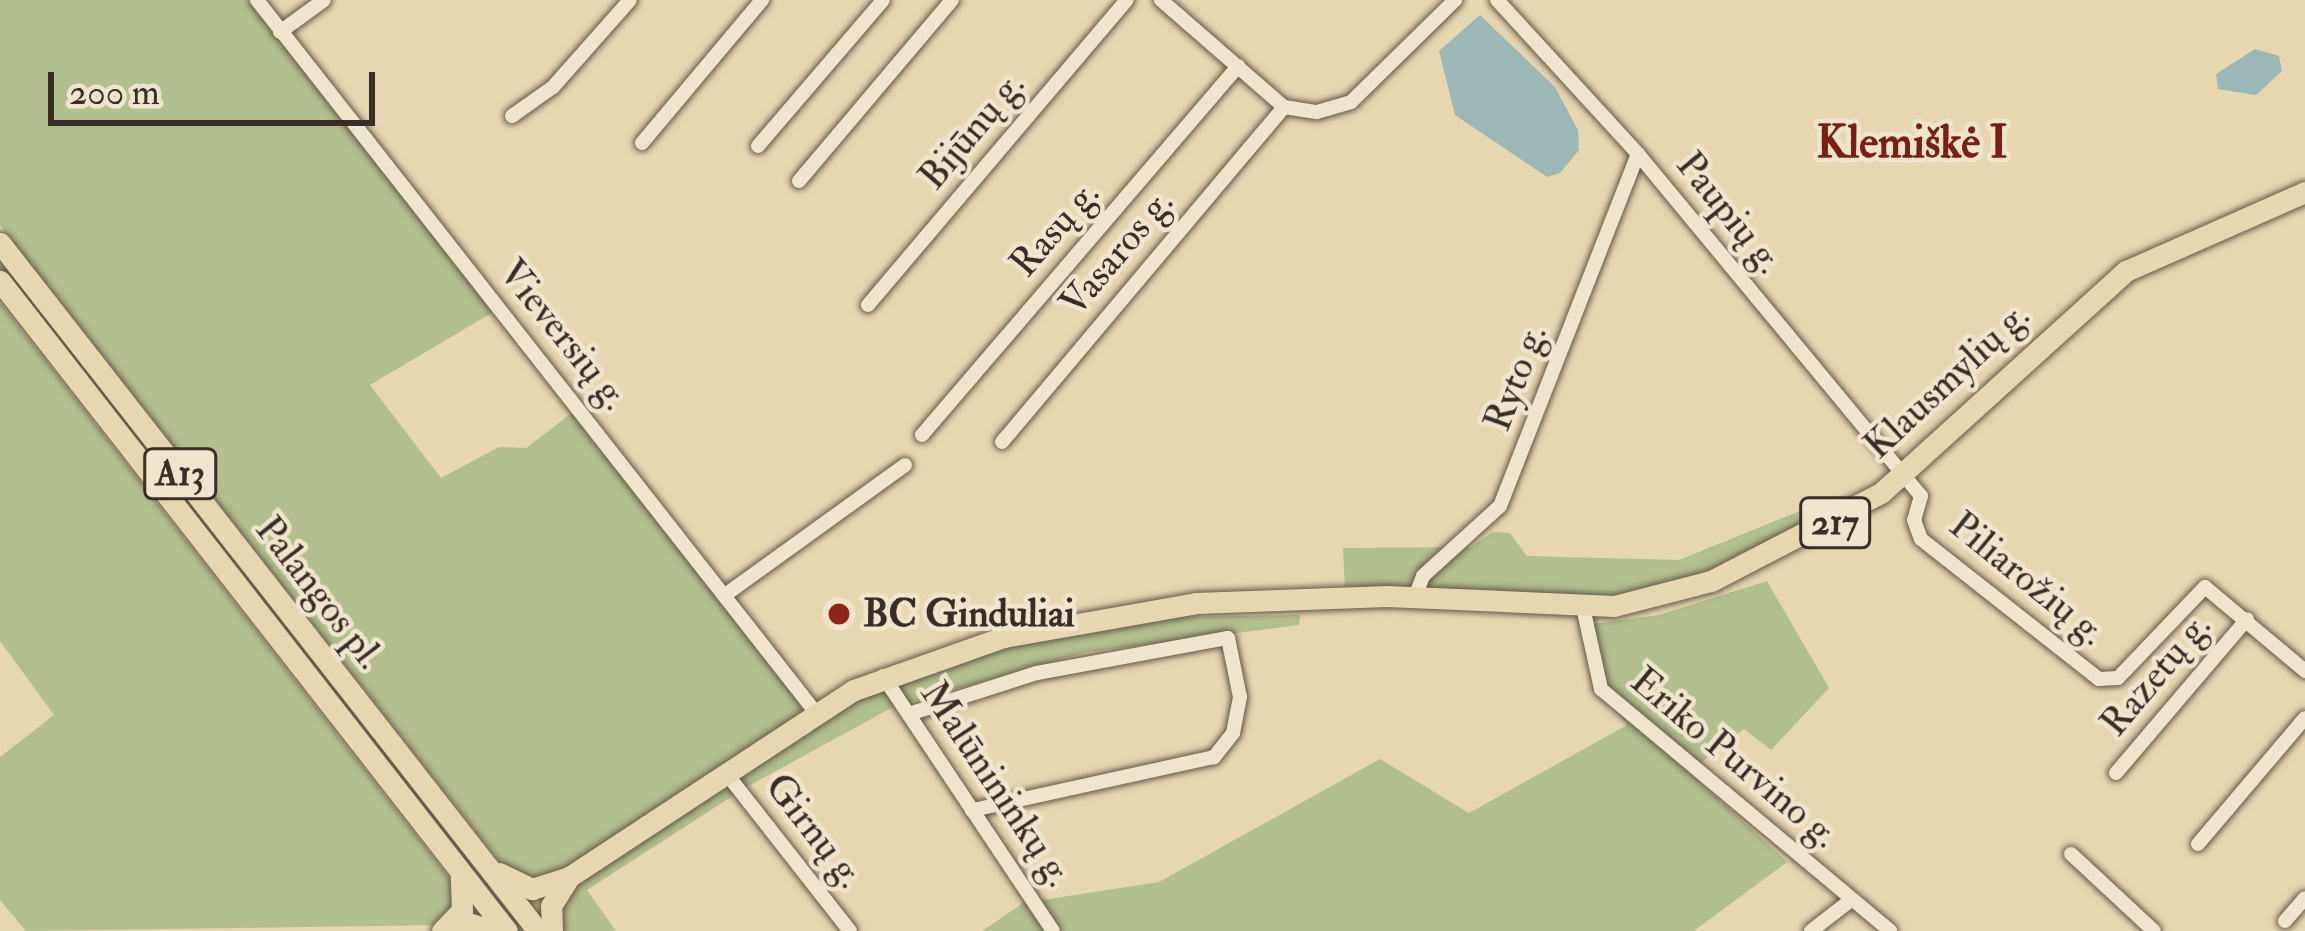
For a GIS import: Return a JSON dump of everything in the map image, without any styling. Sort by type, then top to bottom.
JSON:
[{"type":"main road","name":"Klausmylių g.","points":[[883,675],[1063,623],[1269,598],[1415,598],[1583,608],[1644,602],[1711,581],[1844,518],[1902,475],[2104,286],[2305,192]]},
{"type":"main road","name":"Palangos pl.","points":[[0,243],[538,931]]},
{"type":"main road","name":"Palangos pl.","points":[[0,281],[507,931]]},
{"type":"main road","name":"217","points":[[569,877],[816,713],[883,675]]},
{"type":"main road","points":[[482,861],[523,888],[569,877]]},
{"type":"main road","points":[[442,931],[462,910],[460,872]]},
{"type":"main road","points":[[552,931],[551,906],[569,877]]},
{"type":"main road","points":[[442,931],[471,924],[495,931]]},
{"type":"street","name":"Vieversių g.","points":[[257,0],[816,713]]},
{"type":"street","points":[[280,32],[324,0]]},
{"type":"street","points":[[512,116],[553,87],[630,0]]},
{"type":"street","points":[[641,143],[762,0]]},
{"type":"street","points":[[758,146],[884,0]]},
{"type":"street","points":[[799,181],[952,0]]},
{"type":"street","name":"Bijūnų g.","points":[[868,305],[1127,0]]},
{"type":"street","points":[[1161,0],[1284,106],[1309,111],[1351,102],[1455,0]]},
{"type":"street","name":"Paupių g.","points":[[1497,0],[1638,154],[1902,475]]},
{"type":"street","name":"Rasų g.","points":[[922,435],[1238,66]]},
{"type":"street","name":"Vasaros g.","points":[[1002,442],[1284,106]]},
{"type":"street","name":"Ryto g.","points":[[1415,598],[1424,576],[1499,506],[1638,154]]},
{"type":"street","points":[[725,595],[905,465]]},
{"type":"street","name":"Piliarožių g.","points":[[1902,475],[1921,496],[1913,520],[1921,539],[2099,679],[2118,678],[2199,588],[2211,589],[2305,671]]},
{"type":"street","name":"Eriko Purvino g.","points":[[1583,608],[1590,666],[1601,689],[1890,931]]},
{"type":"street","name":"Razetų g.","points":[[2116,773],[2247,619]]},
{"type":"street","points":[[909,714],[1037,673],[1228,638],[1240,697],[1233,733],[1214,757],[972,810]]},
{"type":"street","name":"Malūnininkų g.","points":[[883,675],[1053,931]]},
{"type":"street","points":[[2198,844],[2305,718]]},
{"type":"street","name":"Girnų g.","points":[[726,773],[850,931]]},
{"type":"street","points":[[2071,854],[2154,931]]},
{"type":"street","points":[[2285,921],[2305,898]]},
{"type":"street","points":[[1810,931],[1851,900]]},
{"type":"green space","points":[[0,0],[247,0],[495,311],[370,385],[441,478],[499,447],[526,448],[572,413],[800,698],[802,715],[545,882],[506,870],[0,225]]},
{"type":"green space","points":[[0,255],[528,931],[516,931],[0,269]]},
{"type":"green space","points":[[0,302],[457,888],[443,925],[26,931],[0,900],[0,757],[54,715],[0,641]]},
{"type":"green space","points":[[1822,502],[1826,513],[1706,573],[1651,590],[1598,598],[1345,589],[1343,548],[1471,547],[1493,532],[1510,533],[1527,556],[1679,560]]},
{"type":"green space","points":[[1767,581],[1829,688],[1771,750],[1744,729],[1689,772],[1787,862],[1694,931],[982,931],[1023,903],[1159,882],[1380,759],[1469,813],[1627,725],[1592,677],[1585,625],[1659,615]]},
{"type":"green space","points":[[1300,615],[1299,625],[1087,652],[893,707],[745,788],[587,890],[616,931],[560,931],[567,889],[868,689],[1023,642],[1158,617]]},
{"type":"water","points":[[1480,15],[1555,87],[1578,130],[1579,150],[1560,173],[1547,177],[1455,115],[1439,51]]},
{"type":"water","points":[[2255,49],[2279,56],[2282,71],[2256,95],[2218,89],[2216,74]]},
{"type":"place","name":"BC Ginduliai","points":[[839,614]]},
{"type":"district","name":"Klemiškė I","points":[[1912,144]]}]
